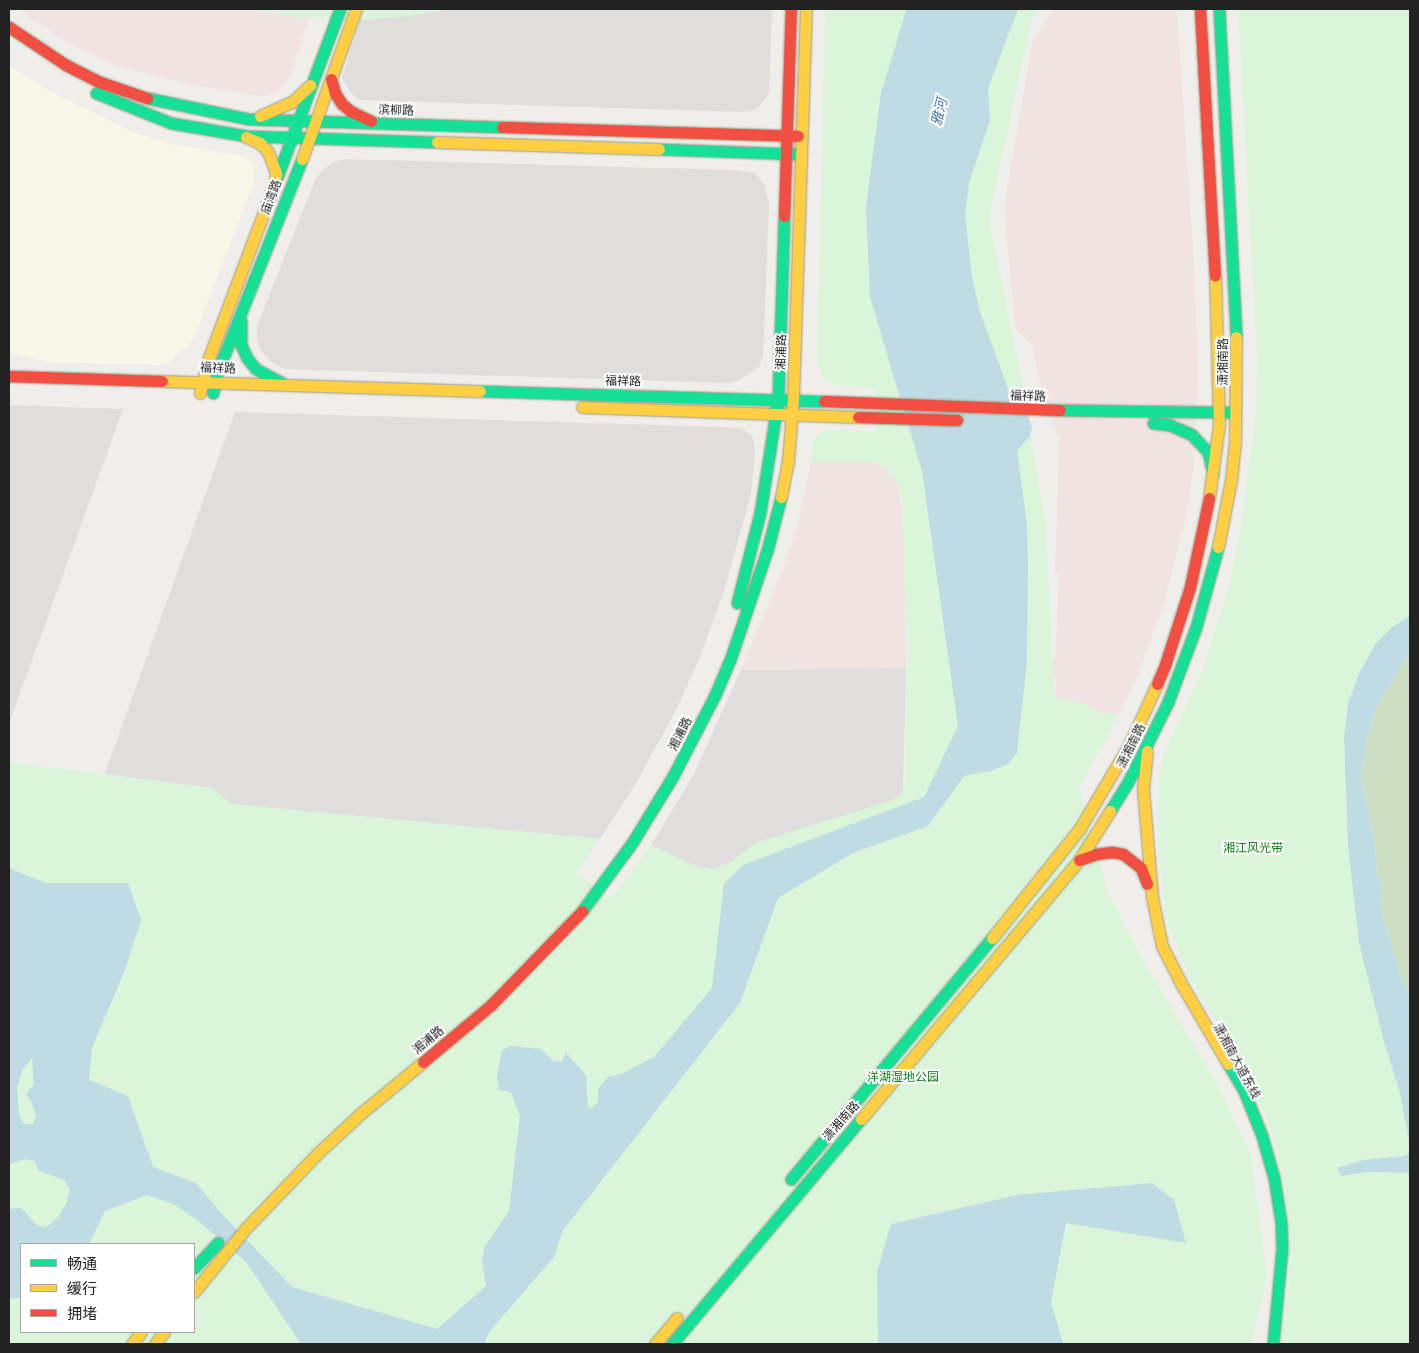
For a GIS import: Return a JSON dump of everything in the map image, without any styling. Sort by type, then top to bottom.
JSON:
[{"type":"main road","name":"庙湾路","points":[[200,394],[201,382],[218,333],[340,9]]},
{"type":"main road","name":"庙湾路","points":[[213,394],[214,382],[317,121],[356,9]]},
{"type":"main road","name":"湘浦路","points":[[720,653],[750,555],[771,450],[778,399],[791,9]]},
{"type":"main road","name":"湘浦路","points":[[195,1291],[246,1228],[319,1152],[360,1114],[491,1005],[538,959],[590,901],[632,843],[674,776],[715,695],[730,660],[772,533],[788,461],[793,399],[806,9]]},
{"type":"main road","name":"潇湘南路","points":[[784,1188],[1042,878],[1080,828],[1129,744],[1165,665],[1190,587],[1213,479],[1209,424],[1219,412],[1218,322],[1200,9]]},
{"type":"main road","name":"潇湘南路","points":[[672,1344],[1079,860],[1128,784],[1178,677],[1210,582],[1231,480],[1236,425],[1236,336],[1219,9]]},
{"type":"main road","name":"滨柳路","points":[[9,27],[66,65],[100,82],[134,95],[193,110],[243,118],[802,136]]},
{"type":"main road","points":[[42,64],[92,90],[147,114],[180,125],[240,135],[801,154]]},
{"type":"main road","points":[[243,118],[263,115],[292,102],[304,92],[316,76]]},
{"type":"main road","points":[[331,79],[335,94],[342,104],[363,119],[377,123]]},
{"type":"main road","points":[[745,134],[755,132],[773,120],[786,101],[788,89]]},
{"type":"main road","points":[[240,135],[253,139],[268,152],[276,173],[275,185]]},
{"type":"main road","points":[[291,184],[301,165],[321,147],[357,140]]},
{"type":"main road","points":[[744,152],[754,155],[770,166],[782,186],[785,205]]},
{"type":"main road","points":[[244,304],[240,330],[241,345],[247,358],[256,369],[288,385]]},
{"type":"main road","points":[[159,380],[181,375],[191,367],[218,333]]},
{"type":"main road","points":[[738,397],[749,395],[764,386],[776,370],[780,356]]},
{"type":"main road","points":[[794,356],[798,374],[809,388],[820,396],[844,402]]},
{"type":"main road","points":[[1178,412],[1190,410],[1206,401],[1213,394],[1219,372]]},
{"type":"main road","name":"福祥路","points":[[9,376],[738,397],[1037,410],[1236,412]]},
{"type":"main road","points":[[9,388],[241,396]]},
{"type":"main road","points":[[570,406],[737,410],[874,418],[972,420]]},
{"type":"main road","points":[[737,410],[757,417],[763,423],[770,440],[771,450]]},
{"type":"main road","points":[[788,461],[804,428],[813,420],[838,416]]},
{"type":"main road","points":[[1213,479],[1211,461],[1201,443],[1182,429],[1148,423],[1236,425]]},
{"type":"main road","name":"潇湘南大道东线","points":[[1150,739],[1143,772],[1143,789],[1151,884],[1156,921],[1162,946],[1178,980],[1244,1091],[1268,1154],[1278,1196],[1282,1248],[1272,1344]]},
{"type":"main road","name":"湘浦路","points":[[588,883],[621,838],[660,777],[677,742]]},
{"type":"main road","name":"潇湘南大道东线","points":[[1079,860],[1096,854],[1112,852],[1131,859],[1141,868],[1148,890],[1153,929],[1164,960],[1236,1083],[1249,1112],[1268,1171],[1276,1220],[1277,1266],[1268,1344]]},
{"type":"main road","name":"湘浦路","points":[[405,1061],[502,979],[565,911]]},
{"type":"main road","points":[[293,1162],[376,1085]]},
{"type":"main road","points":[[195,1267],[226,1232]]},
{"type":"main road","points":[[655,1344],[686,1308]]},
{"type":"main road","points":[[132,1344],[140,1333]]},
{"type":"main road","points":[[155,1344],[163,1333]]},
{"type":"shaded area","points":[[17,9],[245,9],[309,17],[290,78],[278,91],[268,96],[260,96],[191,85],[116,66],[67,42]]},
{"type":"shaded area","points":[[447,9],[772,9],[769,94],[757,109],[745,112],[359,100],[351,93],[342,78],[360,20],[409,16]]},
{"type":"shaded area","points":[[1053,9],[1177,9],[1194,263],[1198,372],[1194,464],[1186,519],[1163,606],[1136,680],[1120,714],[1101,713],[1086,704],[1054,698],[1057,677],[1051,677],[1052,659],[1055,658],[1059,575],[1055,574],[1059,439],[1042,393],[1032,346],[1015,328],[1004,206],[1032,43]]},
{"type":"shaded area","points":[[9,66],[50,91],[133,132],[175,145],[242,156],[250,161],[254,167],[254,182],[195,335],[189,345],[171,361],[158,365],[49,362],[9,352]]},
{"type":"shaded area","points":[[346,159],[731,170],[755,173],[764,185],[769,205],[763,356],[759,367],[740,380],[728,383],[284,369],[271,362],[261,350],[257,339],[257,326],[316,178],[333,162]]},
{"type":"shaded area","points":[[9,405],[123,409],[9,724]]},
{"type":"shaded area","points":[[235,412],[719,427],[738,428],[747,431],[753,438],[755,450],[751,494],[724,591],[698,662],[674,714],[636,783],[600,839],[230,804],[212,788],[104,776]]},
{"type":"shaded area","points":[[811,462],[873,462],[887,469],[897,483],[904,518],[906,668],[741,670],[784,566],[796,530]]},
{"type":"shaded area","points":[[906,668],[903,793],[893,800],[746,850],[730,863],[711,869],[695,867],[651,845],[693,776],[741,670]]},
{"type":"green space","points":[[245,9],[447,9],[409,16],[360,20],[296,17]]},
{"type":"green space","name":"洋湖湿地公园","points":[[825,9],[1041,9],[1031,21],[989,218],[1023,386],[1046,525],[1054,697],[1086,704],[1101,713],[1120,714],[1079,788],[1108,892],[1145,964],[1216,1082],[1251,1155],[1267,1277],[1251,1344],[9,1344],[9,762],[212,788],[231,804],[600,839],[576,873],[613,898],[651,845],[695,866],[711,869],[730,863],[755,843],[893,800],[903,793],[905,785],[907,648],[902,498],[897,483],[887,469],[874,462],[811,462],[814,439],[820,433],[827,430],[875,432],[875,388],[834,385],[823,378],[817,360]]},
{"type":"green space","name":"湘江风光带","points":[[1238,9],[1410,9],[1410,616],[1392,627],[1375,644],[1359,674],[1348,703],[1344,737],[1348,846],[1359,943],[1384,1042],[1400,1093],[1410,1138],[1410,1152],[1405,1156],[1396,1156],[1341,1176],[1368,1172],[1410,1173],[1410,1344],[1281,1344],[1289,1286],[1290,1235],[1285,1189],[1277,1152],[1264,1110],[1251,1081],[1239,1057],[1191,982],[1166,918],[1158,846],[1159,774],[1163,756],[1202,671],[1228,590],[1242,520],[1256,410],[1257,357]]},
{"type":"green space","points":[[1410,652],[1410,995],[1403,983],[1384,922],[1381,907],[1382,888],[1377,873],[1375,844],[1361,778],[1368,735],[1375,710]]},
{"type":"water","name":"雅河","points":[[909,9],[1018,9],[988,88],[990,121],[969,183],[965,214],[972,278],[980,312],[1009,391],[1024,404],[1032,427],[1030,436],[1017,451],[1027,524],[1028,566],[1027,661],[1017,753],[1008,764],[990,771],[964,776],[928,826],[853,853],[778,898],[740,1003],[563,1230],[554,1257],[489,1332],[484,1344],[301,1344],[247,1263],[196,1219],[174,1204],[147,1195],[105,1211],[89,1243],[20,1243],[20,1298],[9,1298],[9,1209],[21,1208],[37,1225],[46,1228],[58,1217],[66,1204],[70,1190],[64,1180],[39,1171],[34,1161],[25,1159],[9,1164],[9,868],[46,883],[128,883],[141,920],[125,970],[92,1048],[89,1080],[128,1096],[153,1167],[196,1183],[222,1214],[292,1287],[437,1329],[486,1286],[482,1259],[485,1246],[509,1211],[520,1116],[511,1092],[499,1090],[497,1077],[502,1050],[511,1046],[541,1049],[552,1060],[562,1062],[566,1052],[586,1076],[588,1106],[592,1108],[598,1102],[598,1089],[608,1077],[622,1074],[655,1056],[712,988],[724,884],[743,865],[924,797],[958,726],[922,471],[870,297],[866,207],[881,93],[906,11]],"holes":[[[32,1058],[34,1085],[27,1092],[27,1097],[31,1101],[36,1116],[33,1124],[22,1122],[19,1114],[17,1088],[23,1069]]]},
{"type":"water","points":[[1410,616],[1410,652],[1375,710],[1368,735],[1361,778],[1375,844],[1377,873],[1382,888],[1381,907],[1384,922],[1403,983],[1410,995],[1410,1146],[1400,1093],[1384,1042],[1359,943],[1348,846],[1344,737],[1348,703],[1359,674],[1375,644],[1392,627]]},
{"type":"water","points":[[1410,1152],[1410,1173],[1368,1172],[1341,1176],[1337,1168],[1364,1160],[1405,1156]]},
{"type":"water","points":[[1152,1183],[1174,1200],[1186,1243],[1066,1223],[1051,1302],[1063,1344],[878,1344],[877,1272],[891,1224],[1017,1195]]},
{"type":"traffic: fast","points":[[267,204],[340,9]]},
{"type":"traffic: fast","points":[[1219,9],[1236,337]]},
{"type":"traffic: fast","points":[[96,93],[171,123],[247,136],[437,142]]},
{"type":"traffic: fast","points":[[147,98],[248,119],[502,127]]},
{"type":"traffic: fast","points":[[659,149],[799,154]]},
{"type":"traffic: fast","points":[[213,393],[216,376],[302,159]]},
{"type":"traffic: fast","points":[[737,603],[760,513],[778,399],[784,216]]},
{"type":"traffic: fast","points":[[241,321],[241,345],[247,358],[256,369],[282,383]]},
{"type":"traffic: fast","points":[[480,391],[824,401]]},
{"type":"traffic: fast","points":[[1060,410],[1234,412]]},
{"type":"traffic: fast","points":[[1153,423],[1170,425],[1192,435],[1208,452],[1213,473]]},
{"type":"traffic: fast","points":[[582,911],[632,843],[673,776],[715,695],[730,660],[767,551],[781,497]]},
{"type":"traffic: fast","points":[[1110,811],[1127,784],[1168,702],[1196,627],[1218,547]]},
{"type":"traffic: fast","points":[[791,1179],[992,938]]},
{"type":"traffic: fast","points":[[1228,1064],[1244,1091],[1262,1136],[1274,1178],[1281,1222],[1282,1248],[1273,1344]]},
{"type":"traffic: fast","points":[[672,1344],[861,1119]]},
{"type":"traffic: fast","points":[[195,1267],[218,1242]]},
{"type":"traffic: slow","points":[[302,159],[356,9]]},
{"type":"traffic: slow","points":[[781,497],[788,461],[793,399],[806,9]]},
{"type":"traffic: slow","points":[[260,116],[292,102],[310,85]]},
{"type":"traffic: slow","points":[[246,137],[260,143],[268,152],[276,173],[275,183]]},
{"type":"traffic: slow","points":[[437,142],[659,149]]},
{"type":"traffic: slow","points":[[200,393],[208,360],[267,204]]},
{"type":"traffic: slow","points":[[1209,498],[1219,424],[1215,276]]},
{"type":"traffic: slow","points":[[1218,547],[1231,480],[1235,443],[1236,337]]},
{"type":"traffic: slow","points":[[162,381],[480,391]]},
{"type":"traffic: slow","points":[[582,407],[858,417]]},
{"type":"traffic: slow","points":[[992,938],[1080,828],[1129,745],[1157,684]]},
{"type":"traffic: slow","points":[[1147,751],[1143,789],[1152,897],[1162,946],[1179,980],[1228,1064]]},
{"type":"traffic: slow","points":[[861,1119],[1079,860],[1110,811]]},
{"type":"traffic: slow","points":[[195,1291],[246,1228],[319,1152],[360,1114],[423,1062]]},
{"type":"traffic: slow","points":[[655,1344],[677,1318]]},
{"type":"traffic: slow","points":[[132,1344],[140,1333]]},
{"type":"traffic: slow","points":[[155,1344],[163,1333]]},
{"type":"traffic: jam","points":[[784,216],[791,9]]},
{"type":"traffic: jam","points":[[1200,9],[1215,276]]},
{"type":"traffic: jam","points":[[9,27],[66,65],[100,82],[147,98]]},
{"type":"traffic: jam","points":[[331,79],[335,93],[342,104],[352,112],[371,121]]},
{"type":"traffic: jam","points":[[502,127],[798,136]]},
{"type":"traffic: jam","points":[[9,376],[162,381]]},
{"type":"traffic: jam","points":[[824,401],[1060,410]]},
{"type":"traffic: jam","points":[[858,417],[957,420]]},
{"type":"traffic: jam","points":[[1157,684],[1190,587],[1209,498]]},
{"type":"traffic: jam","points":[[1079,860],[1096,854],[1112,852],[1123,854],[1141,868],[1147,884]]},
{"type":"traffic: jam","points":[[423,1062],[491,1005],[582,911]]}]
